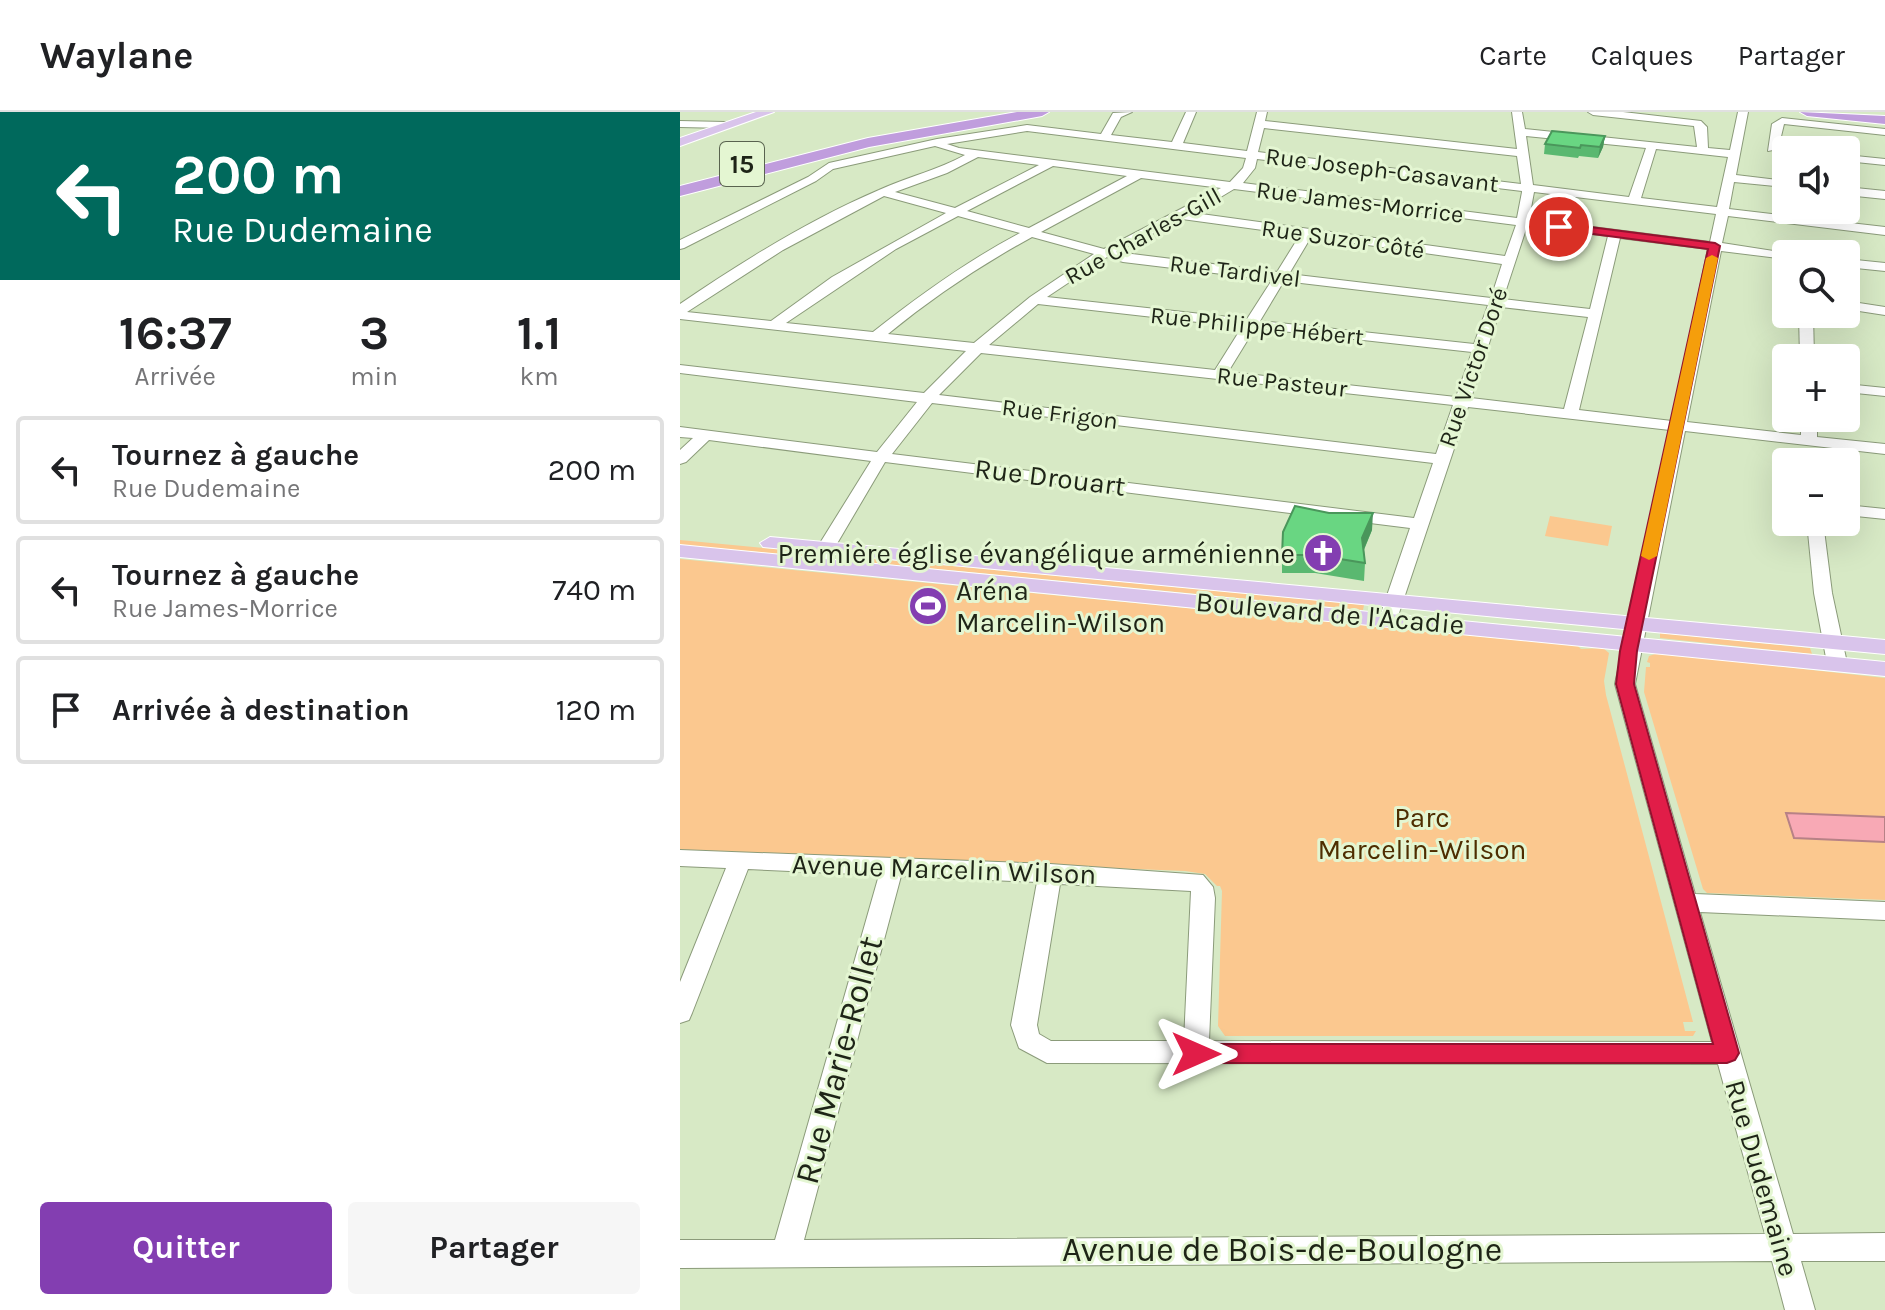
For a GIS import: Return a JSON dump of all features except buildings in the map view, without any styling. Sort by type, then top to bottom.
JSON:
[{"type":"highway","name":"15","points":[[680,178],[804,148],[989,112]]},
{"type":"highway","name":"15","points":[[680,191],[901,136],[1042,112]]},
{"type":"highway","points":[[1807,112],[1885,120]]},
{"type":"highway","points":[[680,202],[771,166]]},
{"type":"main road","points":[[680,142],[750,112]]},
{"type":"main road","points":[[680,129],[716,126],[768,112]]},
{"type":"main road","name":"Boulevard de l'Acadie","points":[[680,534],[828,557]]},
{"type":"main road","name":"Boulevard de l'Acadie","points":[[680,551],[828,557],[1633,633],[1835,653],[1885,669]]},
{"type":"main road","name":"Boulevard de l'Acadie","points":[[1835,653],[1885,647]]},
{"type":"street","points":[[1104,137],[1117,115],[1127,112]]},
{"type":"street","points":[[1176,146],[1191,112]]},
{"type":"street","name":"Rue Victor Doré","points":[[1390,610],[1522,222],[1528,188],[1517,112]]},
{"type":"street","points":[[1593,112],[1697,123],[1702,127],[1703,151]]},
{"type":"street","name":"Rue Dudemaine","points":[[1743,112],[1625,677],[1626,695],[1800,1310]]},
{"type":"street","points":[[1265,118],[1523,153]]},
{"type":"street","name":"Rue Charles-Gill","points":[[828,557],[888,458],[934,399],[984,349],[1040,301],[1109,255],[1238,186],[1258,156],[1265,118]]},
{"type":"street","points":[[1773,136],[1777,124],[1781,122],[1885,132]]},
{"type":"street","points":[[680,129],[716,126]]},
{"type":"street","name":"Rue Joseph-Casavant","points":[[680,245],[812,179],[827,167],[937,142],[1023,128],[1885,231]]},
{"type":"street","points":[[1520,132],[1703,151],[1748,147]]},
{"type":"street","name":"Rue James-Morrice","points":[[937,142],[947,149],[1051,163],[1772,253]]},
{"type":"street","points":[[1634,201],[1652,146]]},
{"type":"street","points":[[680,312],[773,250],[883,192],[960,163],[977,153]]},
{"type":"street","points":[[1860,159],[1885,162]]},
{"type":"street","points":[[774,325],[859,265],[953,212],[1051,163]]},
{"type":"street","points":[[876,337],[942,286],[1028,232],[1120,187],[1139,174]]},
{"type":"street","points":[[1729,178],[1772,183]]},
{"type":"street","name":"Rue Tardivel","points":[[883,192],[1109,255],[1594,314]]},
{"type":"street","points":[[1860,192],[1885,195]]},
{"type":"street","name":"Rue Suzor Côté","points":[[1181,216],[1510,261]]},
{"type":"street","points":[[1219,375],[1307,234]]},
{"type":"street","points":[[1571,413],[1615,234]]},
{"type":"street","points":[[1860,264],[1885,267]]},
{"type":"street","name":"Rue Philippe Hébert","points":[[1040,301],[1480,349]]},
{"type":"street","points":[[1860,307],[1885,311]]},
{"type":"street","name":"Rue Pasteur","points":[[680,312],[876,337],[1885,449]]},
{"type":"street","name":"Rue Frigon","points":[[680,369],[1441,459]]},
{"type":"street","points":[[1860,389],[1885,392]]},
{"type":"street","name":"Rue Drouart","points":[[680,432],[1419,524]]},
{"type":"street","points":[[1809,432],[1809,440]]},
{"type":"street","points":[[680,459],[705,435]]},
{"type":"street","points":[[1860,511],[1885,514]]},
{"type":"street","points":[[1817,536],[1823,593],[1835,653]]},
{"type":"street","name":"Avenue Marcelin Wilson","points":[[680,858],[1187,879],[1198,882],[1203,889],[1196,1054]]},
{"type":"street","points":[[680,1013],[740,861]]},
{"type":"street","name":"Rue Marie-Rollet","points":[[786,1253],[892,868]]},
{"type":"street","points":[[1050,873],[1024,1019],[1028,1040],[1053,1054],[1727,1053]]},
{"type":"street","points":[[1684,902],[1885,911]]},
{"type":"street","name":"Avenue de Bois-de-Boulogne","points":[[680,1254],[1885,1247]]},
{"type":"green space","points":[[1550,516],[1612,526],[1608,546],[1545,536]]},
{"type":"green space","points":[[680,540],[805,552],[802,556],[680,545]]},
{"type":"green space","points":[[857,557],[1364,605],[1363,610],[854,561]]},
{"type":"green space","name":"Parc Marcelin-Wilson","points":[[680,559],[1578,646],[1581,649],[1603,648],[1609,653],[1604,681],[1606,695],[1693,1022],[1683,1022],[1685,1031],[1696,1031],[1693,1036],[1225,1036],[1218,1026],[1222,891],[1205,874],[680,851]]},
{"type":"green space","points":[[1660,633],[1810,648],[1812,654],[1660,638]]},
{"type":"green space","points":[[1658,653],[1885,678],[1885,900],[1707,893],[1703,889],[1644,692],[1646,667],[1650,667],[1647,662],[1649,656]]},
{"type":"shaded area","points":[[1786,813],[1885,817],[1885,842],[1794,838]]},
{"type":"slow traffic","points":[[1649,556],[1712,258]]},
{"type":"place","name":"Première église évangélique arménienne","points":[[1323,553]]},
{"type":"place","name":"Aréna Marcelin-Wilson","points":[[928,606]]},
{"type":"route","points":[[1196,1054],[1727,1053],[1625,684],[1629,651],[1715,246],[1559,227]]}]
